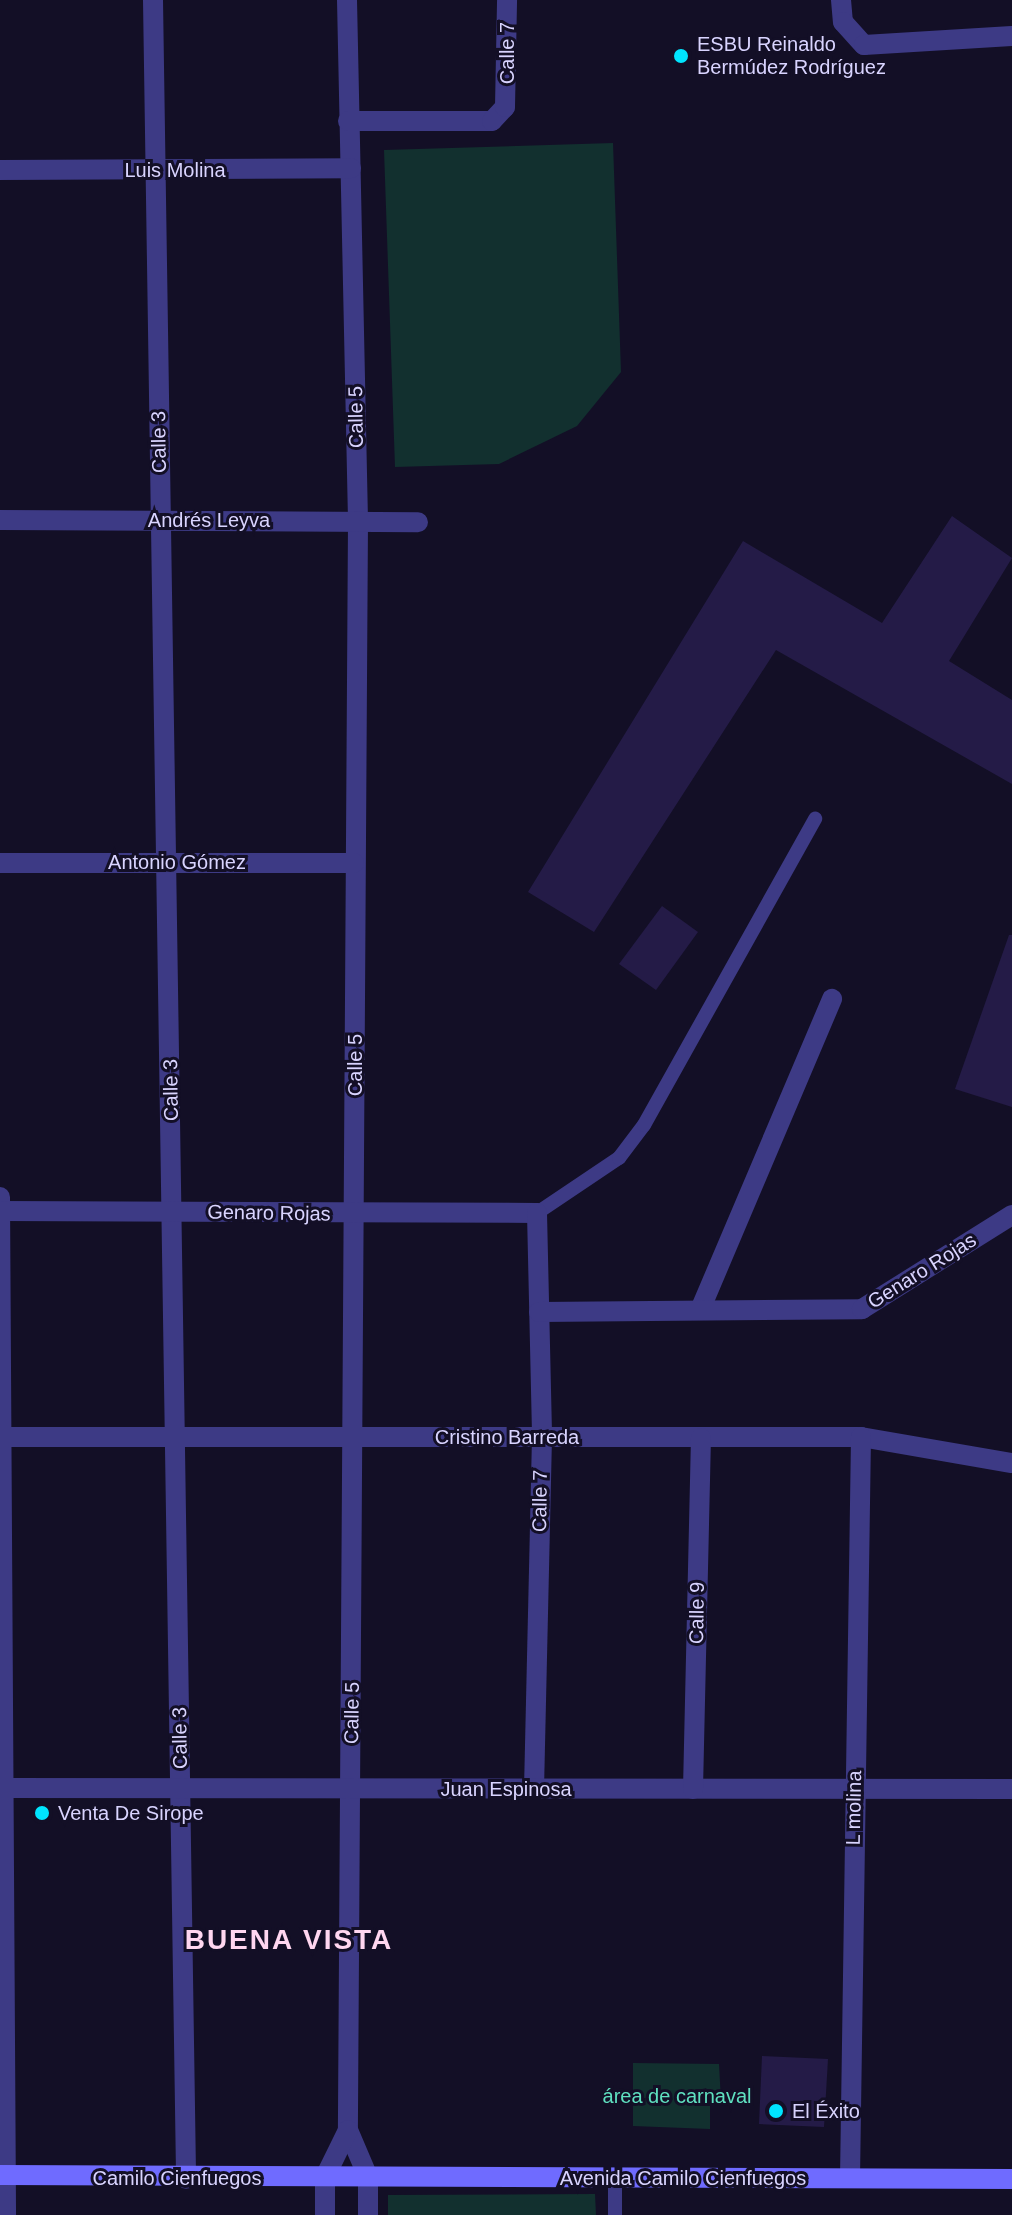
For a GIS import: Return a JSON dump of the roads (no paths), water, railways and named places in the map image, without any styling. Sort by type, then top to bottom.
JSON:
[{"type":"main road","name":"Camilo Cienfuegos","points":[[3,2176],[186,2179],[360,2176]]},
{"type":"main road","name":"Avenida Camilo Cienfuegos","points":[[360,2176],[1012,2179]]},
{"type":"street","name":"Calle 3","points":[[153,0],[174,1212],[186,2179]]},
{"type":"street","name":"Calle 5","points":[[347,0],[358,521],[354,863],[357,1438],[348,2130],[360,2176]]},
{"type":"street","name":"Calle 7","points":[[348,121],[492,121],[505,107],[507,0]]},
{"type":"street","points":[[841,0],[843,22],[864,45],[1012,36]]},
{"type":"street","name":"Luis Molina","points":[[0,170],[351,168]]},
{"type":"street","name":"Andrés Leyva","points":[[0,520],[418,522]]},
{"type":"street","name":"Antonio Gómez","points":[[0,863],[354,863]]},
{"type":"street","points":[[700,1310],[832,999]]},
{"type":"street","points":[[0,1197],[3,2176],[6,2215]]},
{"type":"street","name":"Genaro Rojas","points":[[0,1211],[537,1213]]},
{"type":"street","name":"Calle 7","points":[[534,1789],[542,1437],[537,1213]]},
{"type":"street","name":"Genaro Rojas","points":[[539,1312],[862,1309],[1012,1215]]},
{"type":"street","name":"Cristino Barreda","points":[[1,1437],[861,1437],[1012,1463]]},
{"type":"street","name":"L molina","points":[[850,2178],[861,1437]]},
{"type":"street","name":"Calle 9","points":[[693,1789],[701,1438]]},
{"type":"street","name":"Juan Espinosa","points":[[1,1788],[1012,1789]]},
{"type":"street","name":"Calle 5","points":[[325,2177],[348,2130]]},
{"type":"street","points":[[360,2176],[368,2215]]},
{"type":"street","points":[[325,2177],[325,2215]]},
{"type":"lane","points":[[537,1213],[619,1158],[644,1125],[815,819]]},
{"type":"lane","points":[[615,2178],[615,2215]]},
{"type":"place","name":"ESBU Reinaldo Bermúdez Rodríguez","points":[[681,56]]},
{"type":"place","name":"Venta De Sirope","points":[[42,1813]]},
{"type":"place","name":"El Éxito","points":[[776,2111]]},
{"type":"district","name":"BUENA VISTA","points":[[289,1940]]},
{"type":"park label","name":"área de carnaval","points":[[677,2096]]}]
